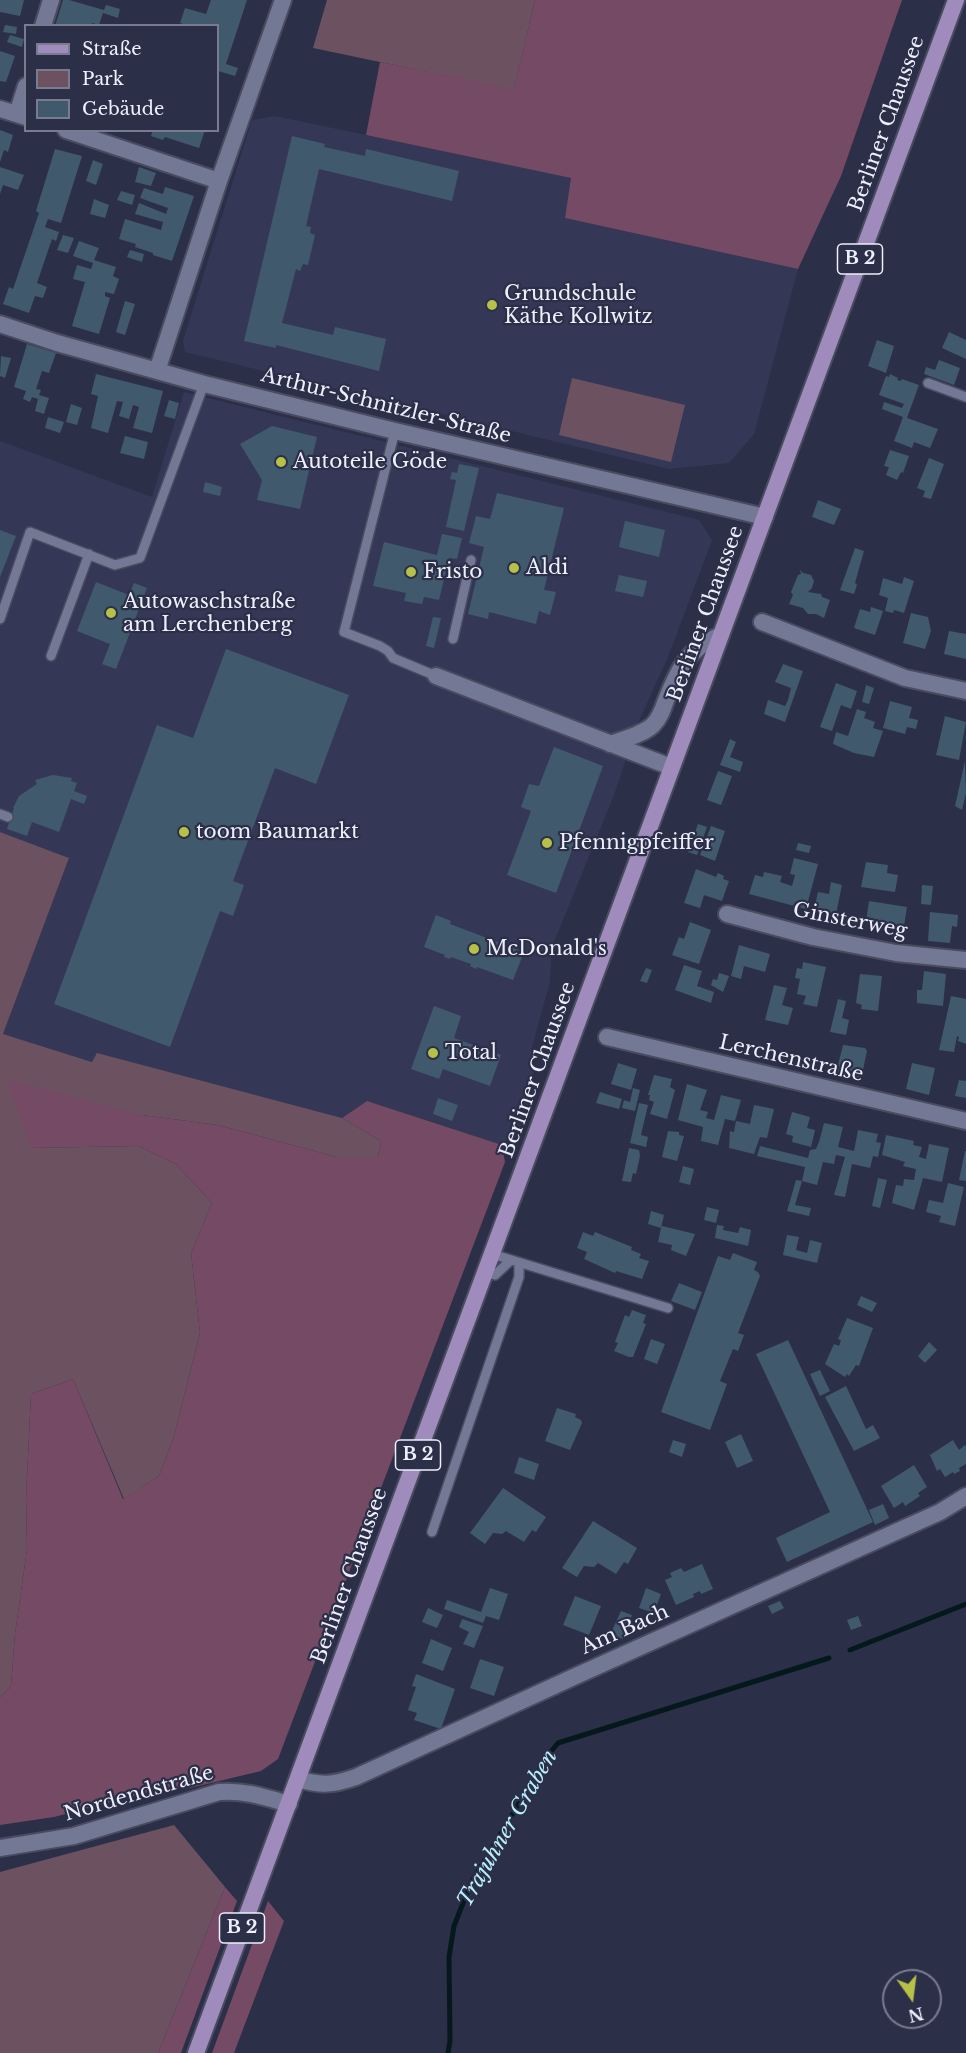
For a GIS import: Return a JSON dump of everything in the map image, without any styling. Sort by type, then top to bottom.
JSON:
[{"type":"main road","name":"Berliner Chaussee","points":[[196,2053],[956,0]]},
{"type":"street","points":[[44,24],[51,0]]},
{"type":"street","points":[[158,371],[219,181],[283,0]]},
{"type":"street","points":[[0,109],[21,116],[24,98]]},
{"type":"street","points":[[72,132],[219,181]]},
{"type":"street","name":"Arthur-Schnitzler-Straße","points":[[0,324],[57,343],[204,384],[765,518]]},
{"type":"street","points":[[762,622],[905,678],[966,691]]},
{"type":"street","points":[[610,744],[652,726],[662,712],[681,666],[696,649],[708,640],[721,635]]},
{"type":"street","points":[[436,675],[671,767]]},
{"type":"street","name":"Ginsterweg","points":[[728,914],[813,937],[896,953],[966,960]]},
{"type":"street","name":"Lerchenstraße","points":[[607,1037],[966,1121]]},
{"type":"street","name":"Am Bach","points":[[298,1779],[324,1785],[340,1783],[356,1777],[940,1512],[966,1496]]},
{"type":"street","name":"Nordendstraße","points":[[0,1848],[74,1836],[219,1792],[233,1790],[248,1792],[288,1804]]},
{"type":"lane","points":[[928,382],[966,396]]},
{"type":"lane","points":[[0,619],[30,532],[115,564],[140,558],[204,384]]},
{"type":"lane","points":[[395,431],[344,632],[380,646],[393,658],[436,675]]},
{"type":"lane","points":[[51,656],[89,554]]},
{"type":"lane","points":[[453,639],[471,560]]},
{"type":"lane","points":[[492,1254],[668,1308]]},
{"type":"lane","points":[[486,1272],[495,1275],[515,1261]]},
{"type":"lane","points":[[432,1532],[519,1277],[515,1261]]},
{"type":"shaded area","points":[[535,0],[902,0],[841,176],[798,269],[565,218],[571,178],[366,135],[380,62],[514,89]]},
{"type":"shaded area","name":"Grundschule Käthe Kollwitz","points":[[275,116],[572,178],[565,218],[798,269],[754,434],[729,463],[669,469],[185,352],[183,341],[252,120]]},
{"type":"shaded area","points":[[184,392],[699,520],[712,540],[668,657],[638,723],[614,795],[552,947],[550,982],[532,1047],[534,1092],[512,1144],[502,1145],[367,1101],[342,1118],[97,1054],[93,1062],[3,1034],[69,858],[0,832],[0,441],[152,497]]},
{"type":"shaded area","points":[[6,1079],[142,1115],[218,1125],[337,1157],[378,1157],[381,1141],[342,1118],[367,1101],[502,1145],[505,1162],[278,1759],[261,1771],[190,1788],[160,1789],[54,1817],[0,1825],[0,1697],[11,1686],[15,1634],[27,1549],[26,1498],[31,1394],[73,1379],[123,1499],[159,1476],[174,1436],[200,1333],[191,1253],[212,1203],[176,1164],[138,1146],[32,1148]]},
{"type":"shaded area","points":[[225,1887],[237,1901],[181,2053],[158,2053]]},
{"type":"shaded area","points":[[268,1901],[284,1921],[234,2053],[212,2053]]},
{"type":"green space","points":[[327,0],[535,0],[514,90],[313,48]]},
{"type":"green space","points":[[572,378],[685,405],[671,462],[559,435]]},
{"type":"green space","points":[[0,832],[69,858],[3,1034],[92,1062],[97,1053],[342,1118],[381,1141],[378,1157],[337,1157],[218,1125],[142,1115],[32,1148],[138,1146],[176,1164],[212,1203],[191,1253],[200,1333],[174,1436],[159,1476],[124,1499],[73,1379],[31,1394],[26,1498],[27,1549],[15,1634],[11,1686],[0,1697]]},
{"type":"green space","points":[[174,1825],[225,1887],[158,2053],[0,2053],[0,1872]]},
{"type":"building","points":[[0,0],[24,0],[20,16],[0,12]]},
{"type":"building","points":[[63,0],[104,10],[106,5],[120,9],[118,18],[103,13],[99,24],[56,24]]},
{"type":"building","points":[[211,0],[247,0],[226,64],[238,68],[235,76],[219,71],[219,24],[180,23],[185,8],[206,14]]},
{"type":"building","points":[[5,25],[17,27],[16,34],[3,32]]},
{"type":"building","points":[[10,35],[24,39],[22,47],[7,42]]},
{"type":"building","points":[[0,51],[15,56],[6,82],[0,81]]},
{"type":"building","points":[[0,130],[13,135],[8,152],[4,150],[0,162]]},
{"type":"building","points":[[152,132],[204,132],[199,148],[165,137],[163,140],[151,136]]},
{"type":"building","points":[[292,136],[325,144],[324,147],[365,156],[366,149],[459,171],[452,201],[319,169],[306,226],[311,227],[310,233],[315,235],[308,265],[303,264],[300,271],[296,269],[282,323],[333,335],[335,327],[386,339],[379,371],[276,345],[276,348],[244,341]]},
{"type":"building","points":[[55,149],[82,156],[61,223],[48,219],[45,227],[59,232],[56,241],[52,239],[37,283],[47,287],[43,298],[35,296],[29,313],[3,304],[9,287],[13,289],[39,213],[36,211]]},
{"type":"building","points":[[93,160],[103,164],[96,185],[86,181]]},
{"type":"building","points":[[0,167],[24,175],[18,190],[3,185],[0,194]]},
{"type":"building","points":[[139,167],[156,173],[151,186],[135,182]]},
{"type":"building","points":[[165,187],[194,196],[172,261],[135,247],[136,244],[119,239],[125,219],[161,230],[163,222],[135,214],[139,203],[166,214],[168,208],[140,198],[144,188],[163,194]]},
{"type":"building","points":[[121,191],[135,195],[132,205],[117,200]]},
{"type":"building","points":[[94,199],[109,205],[105,218],[90,214]]},
{"type":"building","points":[[63,235],[74,238],[68,253],[57,250]]},
{"type":"building","points":[[79,241],[99,248],[94,260],[116,267],[113,276],[119,279],[114,294],[105,292],[105,296],[110,298],[99,334],[72,326],[85,282],[73,279],[77,265],[91,269],[93,263],[73,256]]},
{"type":"building","points":[[130,250],[144,254],[142,262],[127,257]]},
{"type":"building","points":[[125,301],[135,304],[125,335],[116,332]]},
{"type":"building","points":[[949,332],[966,340],[966,359],[942,348]]},
{"type":"building","points":[[877,340],[894,346],[886,373],[868,366]]},
{"type":"building","points":[[27,344],[56,353],[49,373],[42,371],[36,389],[41,390],[39,395],[49,398],[44,414],[35,411],[38,399],[32,397],[30,402],[23,399],[26,391],[14,387]]},
{"type":"building","points":[[1,356],[11,358],[5,378],[0,376]]},
{"type":"building","points":[[939,360],[960,368],[954,385],[924,374],[926,367],[935,370]]},
{"type":"building","points":[[96,374],[163,391],[152,433],[133,428],[139,407],[133,405],[129,419],[119,416],[123,402],[117,401],[108,433],[91,428],[98,396],[91,394]]},
{"type":"building","points":[[890,374],[898,378],[897,380],[902,379],[919,385],[907,418],[938,429],[930,448],[914,442],[912,448],[894,441],[903,417],[882,409],[884,402],[902,408],[904,404],[879,395],[886,376],[889,377]]},
{"type":"building","points":[[169,400],[179,403],[175,419],[164,416]]},
{"type":"building","points":[[71,404],[82,408],[77,425],[66,422]]},
{"type":"building","points":[[48,417],[64,422],[60,433],[45,428]]},
{"type":"building","name":"Autoteile Göde","points":[[272,426],[317,437],[300,509],[257,500],[262,480],[240,444]]},
{"type":"building","points":[[125,436],[148,442],[144,459],[120,453]]},
{"type":"building","points":[[890,450],[909,456],[903,473],[901,472],[897,480],[886,475],[889,467],[884,466]]},
{"type":"building","points":[[929,458],[944,464],[931,499],[923,497],[925,491],[917,488]]},
{"type":"building","points":[[459,464],[479,468],[464,531],[446,527],[456,480],[450,479],[452,472],[457,473]]},
{"type":"building","points":[[205,482],[222,487],[220,496],[203,492]]},
{"type":"building","name":"Aldi","points":[[497,493],[564,508],[544,590],[556,592],[550,615],[539,611],[536,624],[489,612],[488,619],[468,614],[484,547],[469,543],[476,516],[490,519]]},
{"type":"building","points":[[818,500],[841,509],[834,525],[812,517]]},
{"type":"building","points":[[625,521],[665,530],[659,557],[619,547]]},
{"type":"building","points":[[0,530],[16,536],[0,577]]},
{"type":"building","name":"Fristo","points":[[442,534],[462,538],[457,559],[449,558],[439,600],[424,597],[422,604],[404,601],[406,593],[373,586],[384,542],[437,555]]},
{"type":"building","points":[[855,548],[864,551],[854,594],[840,590]]},
{"type":"building","points":[[800,570],[811,575],[814,581],[808,592],[821,594],[822,597],[830,600],[824,618],[816,614],[808,614],[803,608],[789,604],[793,595],[791,592],[798,575],[801,574]]},
{"type":"building","points":[[619,575],[647,581],[643,597],[615,591]]},
{"type":"building","points":[[904,577],[914,581],[904,613],[894,610],[893,613],[885,611],[888,598],[879,595],[883,578],[902,584]]},
{"type":"building","name":"Autowaschstraße am Lerchenberg","points":[[96,582],[129,595],[134,583],[147,588],[116,669],[102,664],[110,644],[77,631]]},
{"type":"building","points":[[871,607],[883,611],[875,635],[854,628],[860,609],[870,612]]},
{"type":"building","points":[[911,613],[928,617],[931,631],[925,649],[903,643]]},
{"type":"building","points":[[433,617],[441,618],[434,648],[426,646]]},
{"type":"building","points":[[949,631],[966,634],[966,659],[944,654]]},
{"type":"building","name":"toom Baumarkt","points":[[226,649],[349,695],[316,784],[275,768],[233,881],[244,885],[233,916],[220,911],[170,1047],[54,1004],[157,725],[193,738]]},
{"type":"building","points":[[783,664],[803,671],[785,722],[764,714],[768,700],[785,706],[788,700],[791,688],[775,682]]},
{"type":"building","points":[[836,683],[857,691],[851,709],[841,705],[832,731],[820,727]]},
{"type":"building","points":[[866,685],[874,688],[869,704],[862,702]]},
{"type":"building","points":[[890,701],[912,707],[909,718],[918,720],[916,729],[907,727],[905,734],[883,728]]},
{"type":"building","points":[[857,709],[866,712],[864,718],[875,722],[873,728],[883,731],[874,757],[854,753],[833,744],[836,732],[848,736]]},
{"type":"building","points":[[945,716],[966,722],[959,760],[936,755]]},
{"type":"building","points":[[730,739],[736,742],[730,757],[743,762],[740,772],[720,765]]},
{"type":"building","name":"Pfennigpfeiffer","points":[[554,747],[603,766],[556,893],[507,875],[531,811],[521,807],[529,784],[539,786]]},
{"type":"building","points":[[965,761],[966,793],[962,810],[955,806]]},
{"type":"building","points":[[718,771],[732,776],[721,805],[707,800]]},
{"type":"building","points":[[53,775],[72,778],[71,781],[77,783],[74,791],[87,796],[84,804],[71,799],[59,832],[32,822],[27,836],[7,829],[19,796],[37,784],[35,780]]},
{"type":"building","points":[[698,824],[707,827],[697,855],[688,852]]},
{"type":"building","points":[[711,826],[725,831],[715,861],[700,855]]},
{"type":"building","points":[[798,843],[811,846],[809,853],[796,850]]},
{"type":"building","points":[[794,858],[818,864],[806,909],[749,894],[755,875],[763,877],[764,872],[782,876],[780,882],[792,886],[795,875],[790,874]]},
{"type":"building","points":[[866,862],[888,865],[887,873],[898,875],[895,892],[861,887]]},
{"type":"building","points":[[696,869],[716,877],[718,873],[724,876],[723,879],[729,881],[722,901],[704,895],[700,908],[684,903]]},
{"type":"building","points":[[831,882],[842,885],[836,914],[814,910],[818,892],[829,894]]},
{"type":"building","points":[[922,885],[933,886],[931,905],[921,904]]},
{"type":"building","points":[[869,901],[907,907],[904,926],[866,921]]},
{"type":"building","points":[[930,912],[958,915],[957,927],[952,926],[950,943],[928,941]]},
{"type":"building","name":"McDonald's","points":[[436,915],[451,921],[450,924],[524,952],[513,980],[477,967],[476,969],[470,966],[471,964],[444,957],[445,955],[424,947]]},
{"type":"building","points":[[690,922],[711,930],[699,964],[672,955],[679,937],[684,939]]},
{"type":"building","points":[[739,945],[770,954],[765,972],[744,966],[741,979],[731,976]]},
{"type":"building","points":[[803,962],[826,967],[817,1007],[803,1004],[806,996],[797,994],[800,979],[795,978],[797,968],[802,969]]},
{"type":"building","points":[[684,965],[702,971],[697,986],[714,992],[711,1003],[675,990]]},
{"type":"building","points":[[646,968],[652,970],[647,983],[640,981]]},
{"type":"building","points":[[924,971],[946,974],[943,1006],[917,1003],[917,990],[922,990]]},
{"type":"building","points":[[719,973],[729,976],[723,992],[711,985],[713,979],[717,980]]},
{"type":"building","points":[[860,974],[882,976],[878,1011],[861,1009],[862,1005],[856,1003]]},
{"type":"building","points":[[774,985],[787,988],[782,1005],[793,1008],[788,1025],[765,1020]]},
{"type":"building","points":[[951,996],[966,999],[966,1044],[958,1041],[957,1036],[954,1052],[939,1050]]},
{"type":"building","points":[[838,999],[846,1001],[842,1018],[849,1020],[846,1035],[830,1032]]},
{"type":"building","points":[[434,1006],[461,1016],[454,1038],[501,1055],[490,1086],[443,1069],[439,1079],[411,1069]]},
{"type":"building","points":[[843,1045],[865,1048],[867,1051],[861,1079],[836,1073]]},
{"type":"building","points":[[618,1063],[637,1069],[631,1090],[611,1084]]},
{"type":"building","points":[[912,1063],[935,1068],[929,1095],[906,1089]]},
{"type":"building","points":[[654,1075],[672,1079],[670,1087],[675,1090],[667,1119],[650,1114],[654,1102],[649,1100],[650,1095],[648,1095]]},
{"type":"building","points":[[959,1080],[966,1081],[966,1098],[955,1096]]},
{"type":"building","points":[[687,1084],[707,1090],[700,1110],[708,1112],[706,1118],[714,1120],[721,1095],[741,1100],[735,1121],[725,1119],[718,1145],[701,1141],[703,1127],[678,1120]]},
{"type":"building","points":[[633,1088],[640,1090],[635,1111],[622,1108],[624,1100],[630,1102]]},
{"type":"building","points":[[600,1092],[622,1099],[619,1109],[596,1103]]},
{"type":"building","points":[[438,1098],[458,1105],[452,1121],[433,1114]]},
{"type":"building","points":[[639,1103],[648,1105],[641,1135],[648,1137],[646,1147],[630,1143]]},
{"type":"building","points":[[754,1105],[774,1109],[767,1138],[760,1137],[754,1154],[729,1148],[730,1131],[734,1132],[736,1121],[750,1124]]},
{"type":"building","points":[[792,1112],[810,1117],[807,1128],[815,1130],[811,1147],[792,1142],[793,1136],[786,1134]]},
{"type":"building","points":[[824,1123],[843,1127],[838,1147],[854,1151],[858,1130],[878,1134],[876,1142],[881,1143],[878,1157],[873,1156],[870,1168],[852,1164],[845,1197],[834,1195],[845,1157],[836,1155],[834,1164],[823,1162],[817,1185],[802,1181],[805,1167],[757,1156],[760,1146],[808,1158],[810,1150],[816,1149]]},
{"type":"building","points":[[668,1131],[679,1132],[679,1135],[684,1136],[677,1161],[662,1157]]},
{"type":"building","points":[[886,1135],[914,1141],[913,1145],[922,1147],[919,1157],[926,1159],[929,1144],[949,1148],[942,1182],[923,1178],[914,1210],[892,1203],[896,1185],[903,1186],[904,1179],[914,1180],[916,1169],[903,1166],[905,1162],[882,1155]]},
{"type":"building","points":[[629,1148],[639,1150],[640,1156],[636,1174],[633,1173],[631,1182],[622,1181]]},
{"type":"building","points":[[966,1151],[966,1181],[959,1180]]},
{"type":"building","points":[[683,1166],[694,1169],[690,1185],[679,1182]]},
{"type":"building","points":[[878,1178],[887,1180],[880,1208],[872,1206]]},
{"type":"building","points":[[796,1180],[802,1181],[795,1205],[811,1208],[809,1216],[787,1211]]},
{"type":"building","points":[[948,1183],[964,1187],[955,1226],[939,1222],[941,1216],[926,1212],[929,1200],[943,1203]]},
{"type":"building","points":[[707,1207],[719,1210],[716,1223],[704,1220]]},
{"type":"building","points":[[651,1211],[664,1215],[661,1228],[648,1224]]},
{"type":"building","points":[[717,1225],[724,1226],[723,1230],[738,1233],[740,1227],[751,1230],[748,1246],[715,1238]]},
{"type":"building","points":[[662,1226],[695,1234],[686,1256],[671,1250],[672,1245],[658,1242]]},
{"type":"building","points":[[583,1232],[593,1236],[595,1232],[632,1247],[631,1250],[641,1254],[639,1258],[649,1261],[642,1279],[616,1271],[615,1273],[584,1259],[587,1252],[577,1248]]},
{"type":"building","points":[[787,1235],[799,1237],[796,1250],[807,1253],[810,1240],[822,1243],[817,1263],[783,1255]]},
{"type":"building","points":[[733,1253],[757,1262],[754,1270],[760,1276],[738,1333],[744,1335],[738,1351],[733,1349],[720,1381],[727,1384],[710,1430],[661,1412],[718,1256],[730,1260]]},
{"type":"building","points":[[679,1283],[702,1292],[695,1310],[671,1301]]},
{"type":"building","points":[[861,1296],[877,1303],[872,1312],[857,1305]]},
{"type":"building","points":[[632,1310],[646,1315],[643,1323],[646,1324],[633,1357],[629,1357],[614,1351],[625,1315],[629,1317]]},
{"type":"building","points":[[847,1318],[873,1328],[859,1366],[856,1365],[849,1376],[847,1374],[845,1377],[825,1364],[834,1344],[839,1346],[841,1340],[838,1339]]},
{"type":"building","points":[[651,1339],[665,1344],[657,1364],[644,1359]]},
{"type":"building","points":[[788,1340],[873,1522],[787,1562],[776,1538],[830,1512],[756,1354]]},
{"type":"building","points":[[929,1342],[937,1350],[925,1363],[918,1356]]},
{"type":"building","points":[[820,1370],[830,1391],[820,1396],[810,1374]]},
{"type":"building","points":[[846,1386],[866,1429],[873,1425],[880,1438],[854,1451],[825,1397]]},
{"type":"building","points":[[557,1408],[576,1414],[575,1417],[582,1423],[570,1450],[545,1441]]},
{"type":"building","points":[[741,1434],[753,1461],[737,1468],[725,1442]]},
{"type":"building","points":[[673,1440],[686,1444],[682,1457],[669,1452]]},
{"type":"building","points":[[953,1440],[959,1450],[965,1445],[966,1464],[959,1468],[960,1471],[945,1477],[940,1469],[937,1471],[930,1455]]},
{"type":"building","points":[[519,1457],[539,1464],[534,1480],[514,1473]]},
{"type":"building","points":[[914,1465],[927,1487],[918,1493],[920,1496],[905,1506],[903,1502],[894,1508],[881,1486]]},
{"type":"building","points":[[503,1488],[546,1517],[536,1532],[532,1530],[524,1542],[506,1531],[502,1534],[493,1533],[485,1544],[470,1533]]},
{"type":"building","points":[[883,1504],[889,1518],[875,1525],[869,1510]]},
{"type":"building","points":[[593,1521],[637,1548],[628,1564],[624,1562],[616,1574],[598,1563],[594,1567],[584,1566],[577,1577],[562,1568]]},
{"type":"building","points":[[702,1564],[713,1589],[701,1594],[700,1591],[693,1594],[694,1597],[676,1605],[665,1580],[672,1577],[670,1573],[681,1568],[684,1572]]},
{"type":"building","points":[[490,1588],[508,1594],[499,1620],[486,1616],[483,1623],[444,1609],[447,1600],[481,1612]]},
{"type":"building","points":[[646,1588],[661,1594],[654,1613],[639,1608]]},
{"type":"building","points":[[575,1596],[601,1606],[589,1635],[563,1625]]},
{"type":"building","points":[[780,1601],[784,1608],[772,1614],[768,1606]]},
{"type":"building","points":[[428,1608],[443,1615],[437,1628],[422,1622]]},
{"type":"building","points":[[621,1611],[632,1615],[623,1639],[610,1635]]},
{"type":"building","points":[[858,1616],[862,1626],[851,1630],[847,1620]]},
{"type":"building","points":[[462,1619],[483,1626],[474,1648],[463,1644],[469,1632],[459,1627]]},
{"type":"building","points":[[431,1639],[452,1648],[443,1671],[422,1663]]},
{"type":"building","points":[[480,1659],[504,1667],[494,1696],[470,1688]]},
{"type":"building","points":[[416,1674],[455,1689],[441,1729],[414,1720],[417,1713],[408,1710],[416,1687],[412,1686]]},
{"type":"waterway","name":"Trajuhner Graben","points":[[850,1650],[966,1604]]},
{"type":"waterway","name":"Trajuhner Graben","points":[[448,2053],[450,2041],[449,1957],[454,1926],[471,1883],[548,1755],[558,1743],[829,1658]]},
{"type":"place","name":"Grundschule Käthe Kollwitz","points":[[492,305]]},
{"type":"place","name":"Autoteile Göde","points":[[281,462]]},
{"type":"place","name":"Aldi","points":[[514,568]]},
{"type":"place","name":"Fristo","points":[[411,572]]},
{"type":"place","name":"Autowaschstraße am Lerchenberg","points":[[111,613]]},
{"type":"place","name":"toom Baumarkt","points":[[184,832]]},
{"type":"place","name":"Pfennigpfeiffer","points":[[547,843]]},
{"type":"place","name":"McDonald's","points":[[474,949]]},
{"type":"place","name":"Total","points":[[433,1053]]}]
